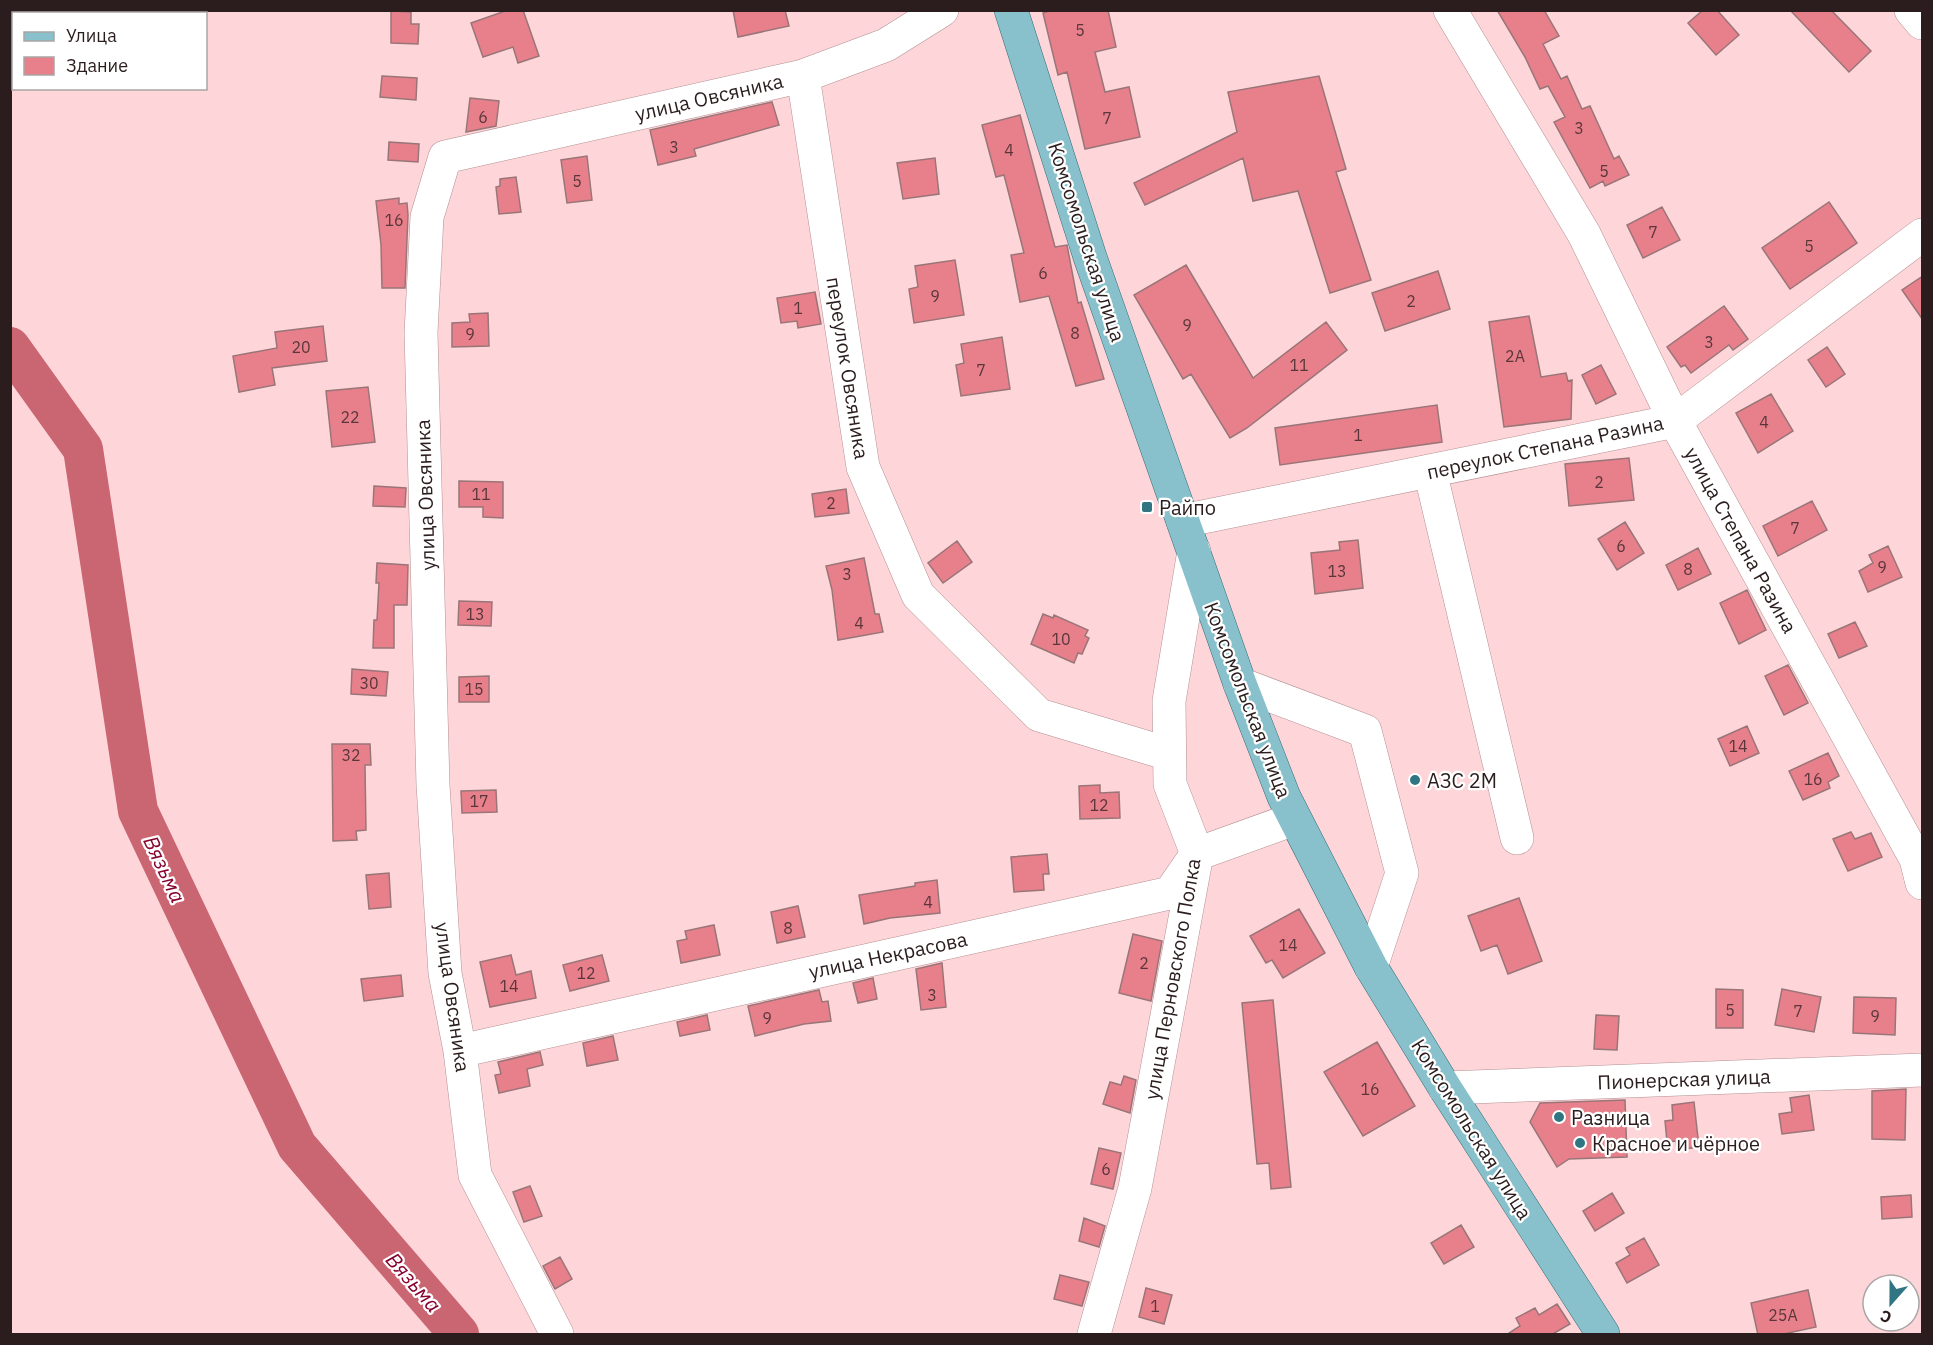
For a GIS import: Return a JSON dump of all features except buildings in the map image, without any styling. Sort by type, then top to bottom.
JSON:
[{"type":"main road","name":"Комсомольская улица","points":[[1011,10],[1090,257],[1240,684],[1294,819],[1371,968],[1603,1335]]},
{"type":"street","name":"улица Овсяника","points":[[557,1335],[476,1175],[460,1051],[445,973],[433,785],[421,333],[427,218],[445,157],[803,76],[886,45],[942,10]]},
{"type":"street","name":"улица Степана Разина","points":[[1450,10],[1584,234],[1675,421],[1916,859],[1923,883]]},
{"type":"street","points":[[1911,10],[1923,22]]},
{"type":"street","name":"переулок Овсяника","points":[[803,76],[862,467],[918,595],[1039,715],[1170,754]]},
{"type":"street","name":"переулок Степана Разина","points":[[1183,521],[1675,421],[1923,235]]},
{"type":"street","points":[[1430,471],[1517,838]]},
{"type":"street","name":"улица Перновского Полка","points":[[1094,1335],[1135,1188],[1197,854],[1170,784],[1169,701],[1194,551]]},
{"type":"street","points":[[1240,684],[1365,731],[1402,873],[1371,968]]},
{"type":"street","points":[[1197,854],[1294,819]]},
{"type":"street","name":"улица Некрасова","points":[[460,1051],[1170,893],[1197,854]]},
{"type":"street","name":"Пионерская улица","points":[[1445,1088],[1923,1070]]},
{"type":"waterway","name":"Вязьма","points":[[10,347],[83,449],[138,811],[297,1146],[459,1334]]},
{"type":"place","name":"Райпо","points":[[1147,507]]},
{"type":"place","name":"АЗС 2М","points":[[1415,780]]},
{"type":"place","name":"Разница","points":[[1559,1117]]},
{"type":"place","name":"Красное и чёрное","points":[[1580,1143]]}]
